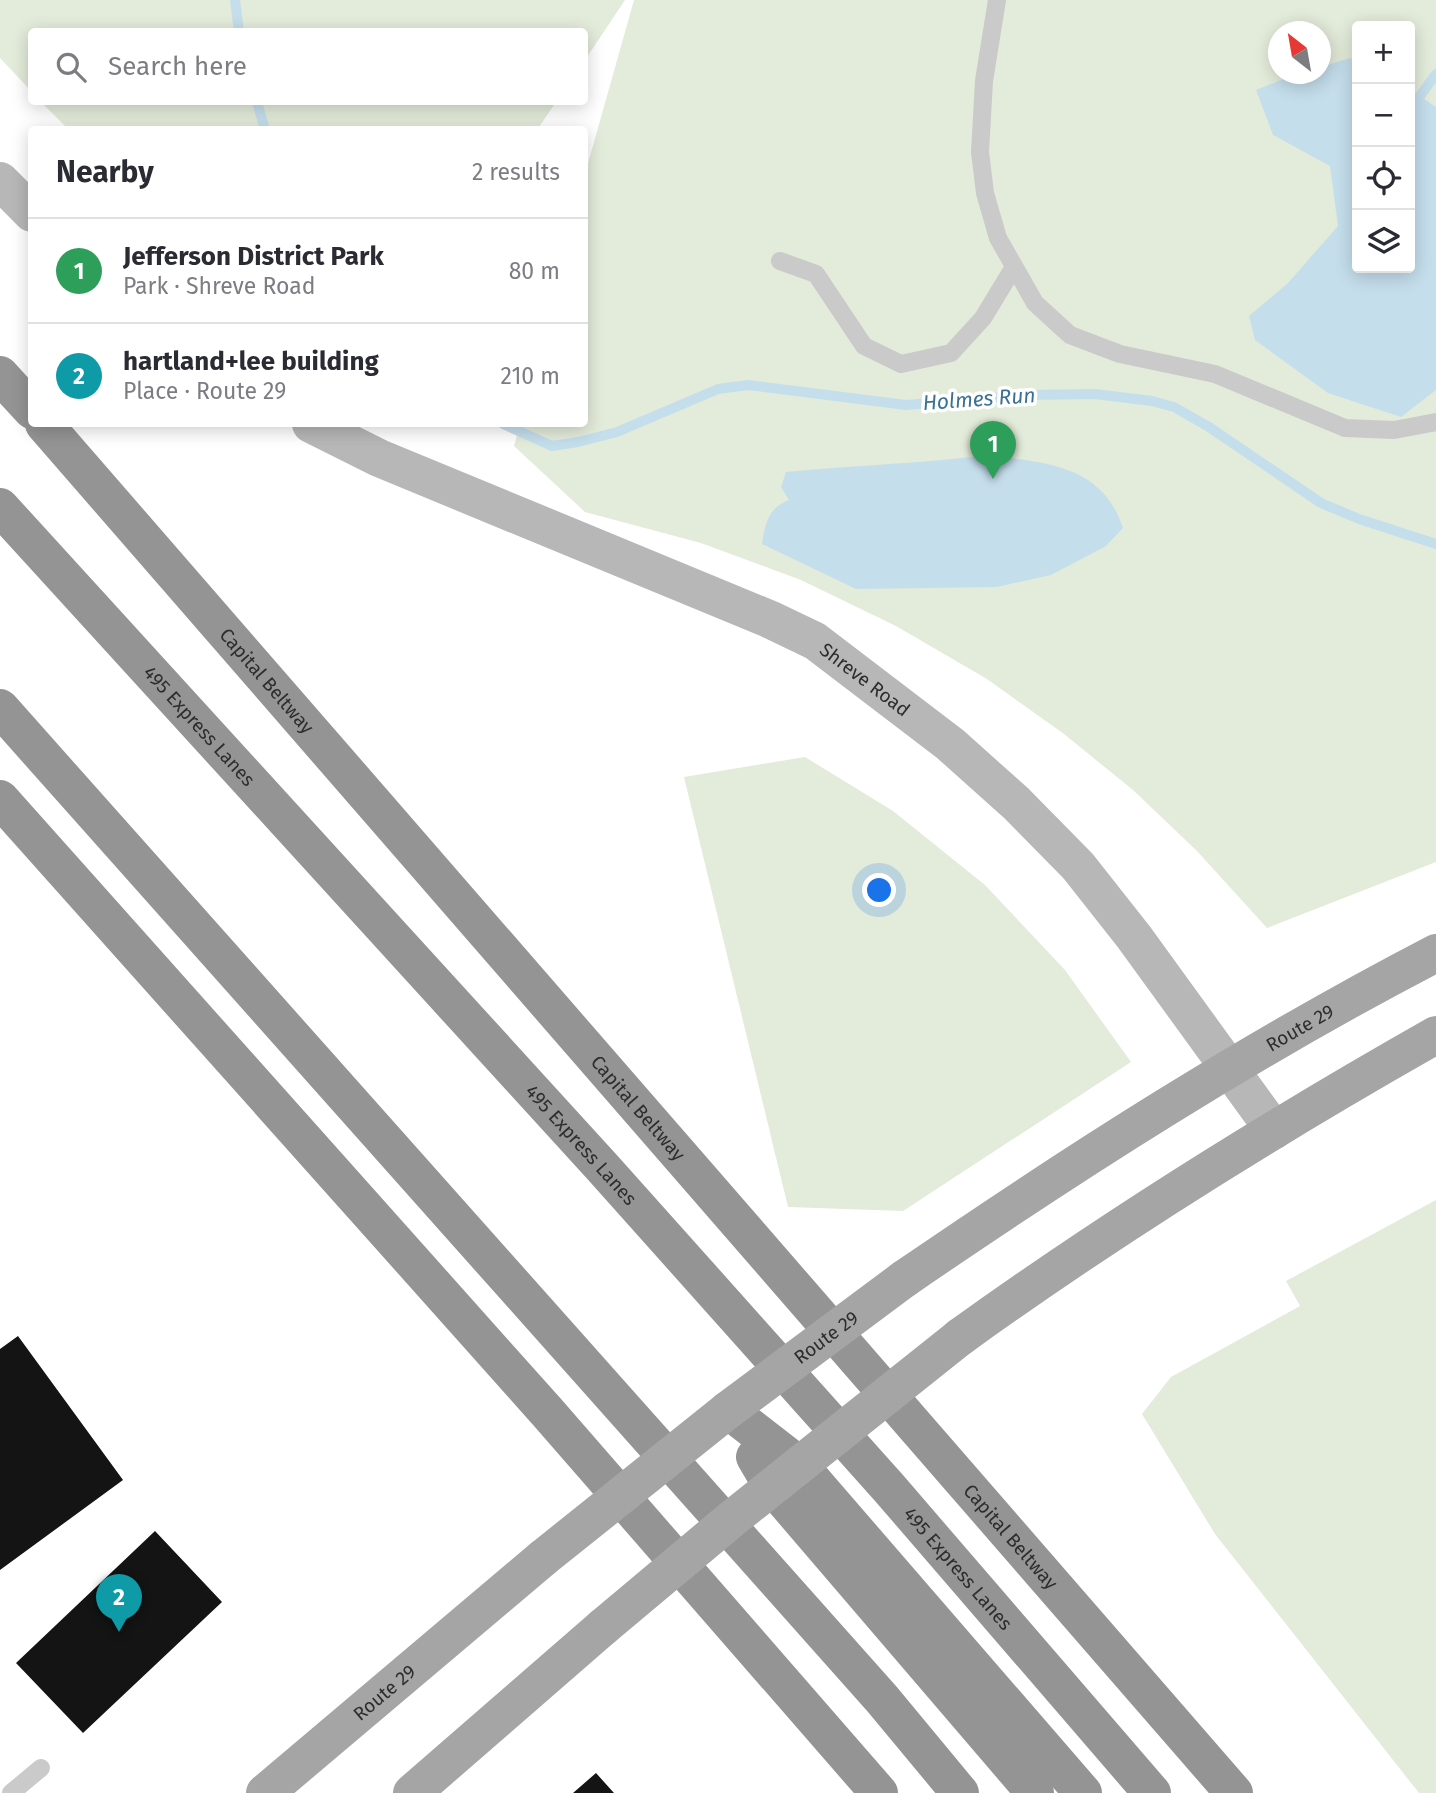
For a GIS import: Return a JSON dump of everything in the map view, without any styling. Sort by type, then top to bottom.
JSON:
[{"type":"highway","points":[[0,374],[28,406]]},
{"type":"highway","name":"Capital Beltway","points":[[47,427],[1234,1793]]},
{"type":"highway","name":"495 Express Lanes","points":[[0,507],[612,1178],[890,1488],[1152,1793]]},
{"type":"highway","points":[[0,708],[845,1657],[960,1793]]},
{"type":"highway","points":[[0,799],[548,1413],[879,1793]]},
{"type":"highway","points":[[728,1410],[869,1572],[1083,1793]]},
{"type":"highway","points":[[869,1572],[1035,1793]]},
{"type":"main road","points":[[0,181],[28,209]]},
{"type":"main road","name":"Shreve Road","points":[[317,427],[379,457],[769,619],[815,641],[950,744],[1016,803],[1078,866],[1135,937],[1274,1130]]},
{"type":"main road","name":"Route 29","points":[[265,1793],[543,1558],[728,1410],[904,1279],[1035,1190],[1228,1067],[1436,953]]},
{"type":"main road","points":[[412,1793],[603,1627],[960,1337],[1083,1249],[1274,1130],[1436,1035]]},
{"type":"lane","points":[[997,0],[984,81],[980,152],[985,193],[998,238],[1035,303],[1070,335],[1120,354],[1214,374],[1345,428],[1394,430],[1436,422]]},
{"type":"lane","points":[[780,261],[816,274],[864,346],[901,364],[951,353],[983,318],[1014,267]]},
{"type":"lane","points":[[11,1793],[41,1768]]},
{"type":"green space","points":[[0,0],[625,0],[588,56],[588,28],[28,28],[28,88],[0,58]]},
{"type":"green space","points":[[634,0],[1436,0],[1436,862],[1267,928],[1197,851],[1133,790],[1064,734],[987,679],[896,626],[801,580],[701,543],[585,512],[514,446],[519,427],[588,427],[588,163]]},
{"type":"green space","points":[[44,105],[554,105],[540,126],[65,126]]},
{"type":"green space","points":[[805,757],[893,811],[985,885],[1065,970],[1131,1062],[903,1211],[788,1207],[684,777]]},
{"type":"green space","points":[[1436,1200],[1436,1793],[1419,1793],[1215,1534],[1142,1414],[1171,1377],[1300,1306],[1286,1281]]},
{"type":"water","points":[[1352,59],[1352,273],[1415,273],[1415,92],[1436,107],[1436,390],[1401,417],[1328,393],[1255,340],[1249,316],[1288,283],[1338,226],[1330,166],[1273,135],[1256,90],[1271,84],[1331,84],[1331,64]]},
{"type":"water","points":[[987,455],[1050,465],[1086,479],[1101,491],[1114,507],[1123,528],[1106,546],[1051,575],[997,587],[856,589],[762,544],[766,523],[772,512],[789,500],[781,487],[786,472]]},
{"type":"building","points":[[18,1336],[123,1480],[0,1570],[0,1349]]},
{"type":"building","points":[[155,1531],[222,1602],[83,1733],[16,1663]]},
{"type":"building","points":[[596,1773],[614,1793],[573,1793]]},
{"type":"waterway","name":"Holmes Run","points":[[235,0],[238,28]]},
{"type":"waterway","points":[[1420,96],[1436,74]]},
{"type":"waterway","name":"Holmes Run","points":[[258,105],[264,126]]},
{"type":"waterway","name":"Holmes Run","points":[[510,427],[552,446],[578,442],[617,432],[718,389],[748,385],[906,405],[1029,395],[1095,394],[1152,401],[1174,407],[1209,427],[1321,503],[1359,519],[1436,544]]},
{"type":"place","name":"Jefferson District Park","points":[[993,479]]},
{"type":"place","name":"hartland+lee building","points":[[119,1632]]}]
